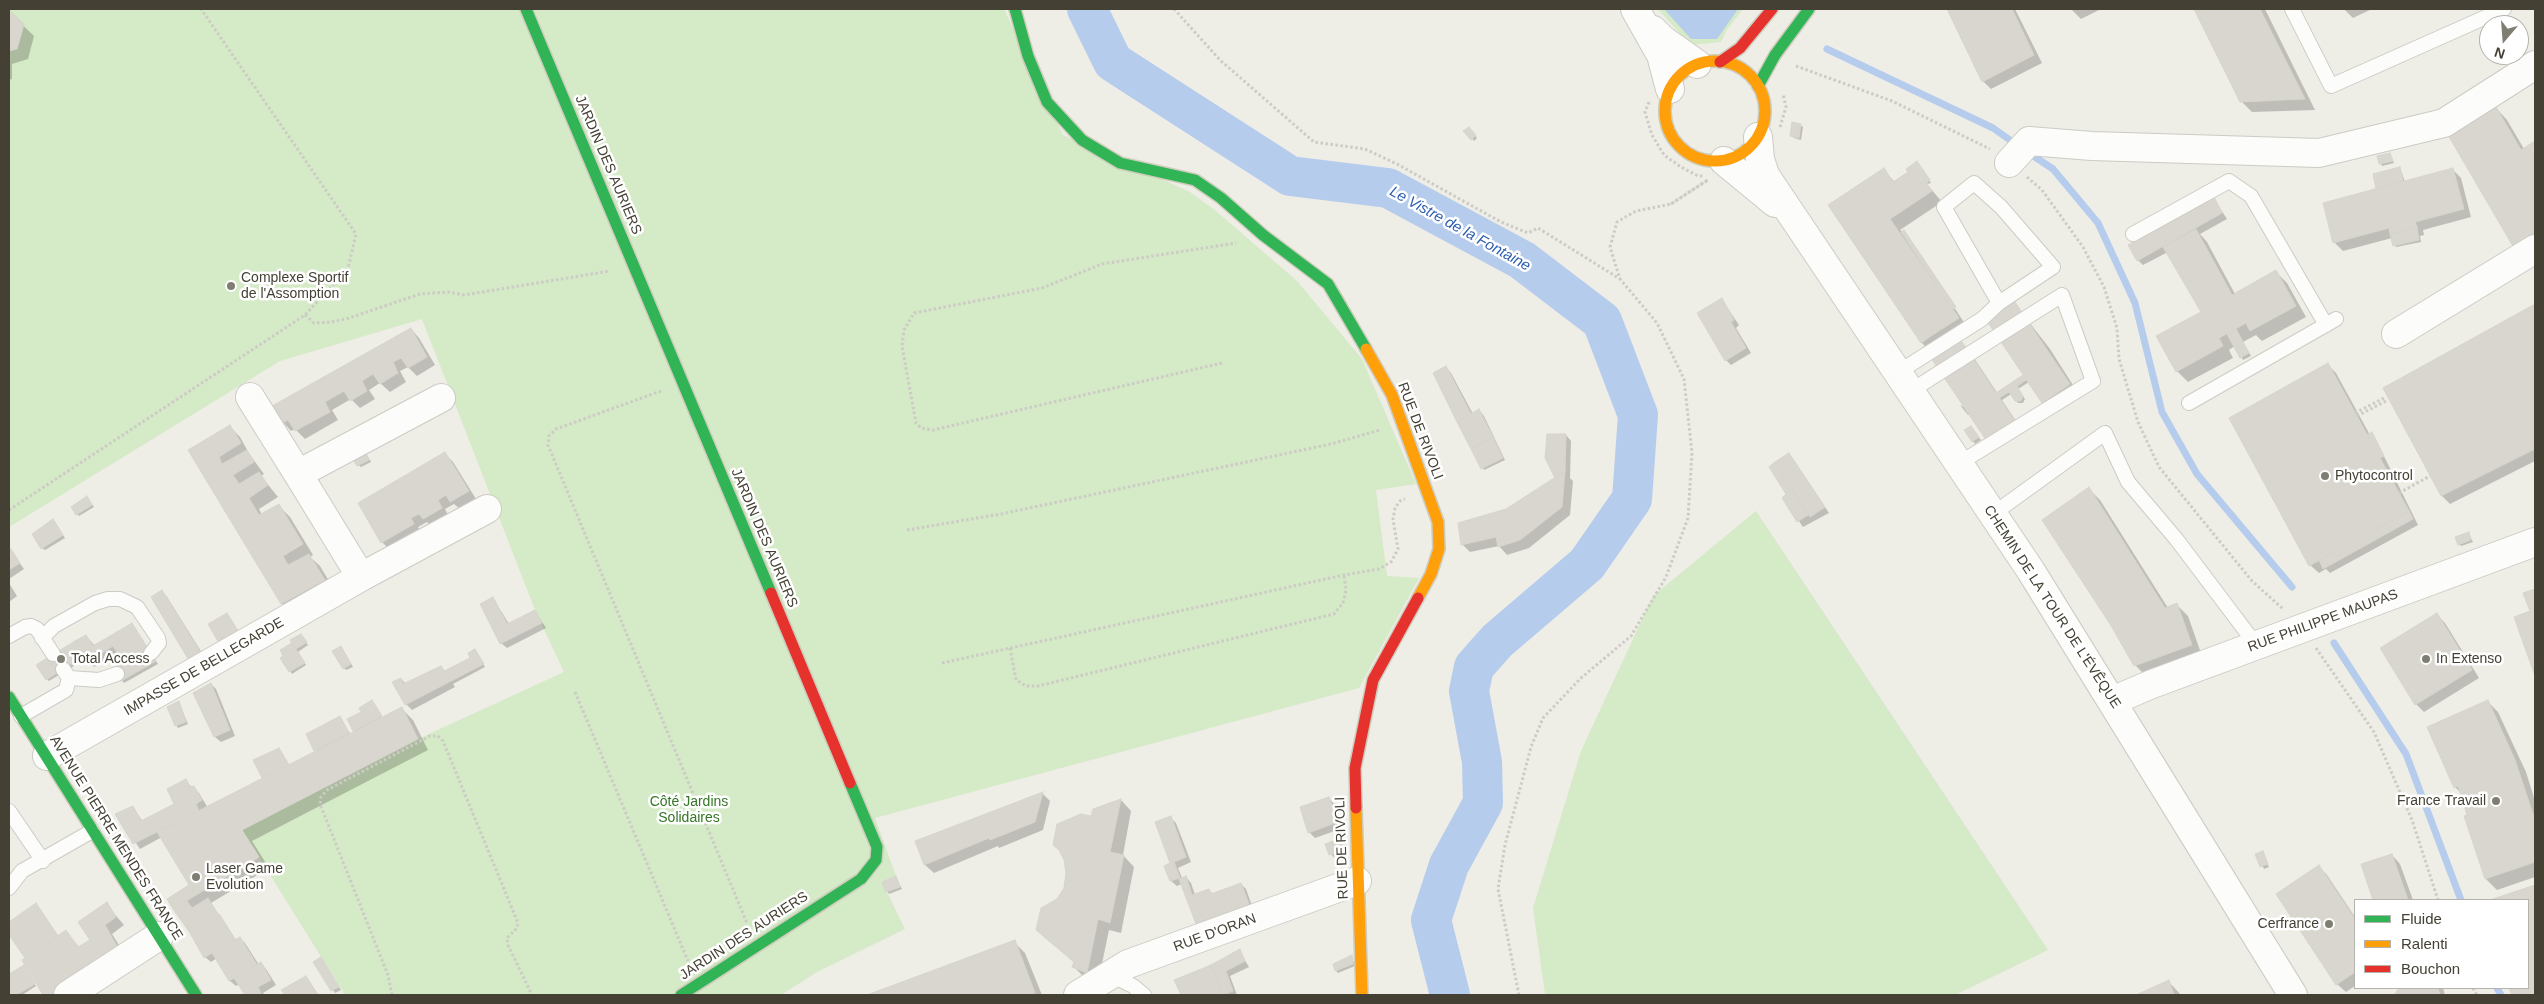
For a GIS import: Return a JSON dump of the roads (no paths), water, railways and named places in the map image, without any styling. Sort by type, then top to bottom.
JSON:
[{"type":"street","name":"JARDIN DES AURIERS","points":[[526,9],[877,847],[876,860],[861,879],[681,995]]},
{"type":"street","name":"RUE DE RIVOLI","points":[[1015,9],[1028,56],[1047,102],[1082,140],[1120,162],[1195,180],[1221,198],[1263,235],[1328,284],[1392,395],[1438,522],[1438,549],[1431,574],[1373,680],[1355,768],[1362,995]]},
{"type":"street","points":[[1660,94],[1681,74],[1740,48],[1772,9]]},
{"type":"street","points":[[1758,86],[1775,55],[1809,9]]},
{"type":"street","points":[[1636,11],[1663,40],[1709,63],[1742,69],[1758,86],[1764,103],[1764,121],[1768,136],[1718,169],[1686,152],[1674,140],[1666,125],[1665,107],[1660,94],[1661,55],[1636,11]]},
{"type":"street","points":[[2009,163],[2029,141],[2092,146],[2319,153],[2444,122],[2535,65]]},
{"type":"street","name":"CHEMIN DE LA TOUR DE L'ÉVÊQUE","points":[[1768,136],[1760,159],[1765,175],[2031,571],[2294,993]]},
{"type":"street","name":"CHEMIN DE LA TOUR DE L'ÉVÊQUE","points":[[1718,169],[1771,198],[1803,232]]},
{"type":"street","points":[[2396,334],[2535,249]]},
{"type":"street","points":[[250,397],[361,577]]},
{"type":"street","points":[[298,474],[441,398]]},
{"type":"street","name":"IMPASSE DE BELLEGARDE","points":[[48,756],[361,577],[487,509]]},
{"type":"street","name":"RUE PHILIPPE MAUPAS","points":[[2112,701],[2152,684],[2535,542]]},
{"type":"street","name":"AVENUE PIERRE MENDES FRANCE","points":[[9,697],[15,713],[48,756],[92,831],[196,995]]},
{"type":"street","name":"RUE D'ORAN","points":[[1078,995],[1128,964],[1357,881]]},
{"type":"street","points":[[68,995],[159,936]]},
{"type":"lane","points":[[2292,9],[2331,86],[2504,9]]},
{"type":"lane","points":[[2133,234],[2229,181],[2251,196],[2331,322],[2189,403]]},
{"type":"lane","points":[[1903,382],[1982,319],[1999,303],[2053,267],[2001,207],[1974,184],[1944,206],[1999,303]]},
{"type":"lane","points":[[1903,382],[2062,294],[2093,381],[1958,464]]},
{"type":"lane","points":[[1993,514],[2105,433],[2128,482],[2177,540],[2257,646]]},
{"type":"lane","points":[[42,638],[54,626],[95,603],[108,599],[120,599],[137,608],[158,638],[159,643],[151,653]]},
{"type":"lane","points":[[9,636],[25,627],[31,626],[53,654]]},
{"type":"lane","points":[[15,713],[66,690],[66,674],[98,680],[117,674]]},
{"type":"lane","points":[[9,811],[43,861]]},
{"type":"lane","points":[[9,888],[22,871],[43,861],[64,846],[92,831]]},
{"type":"lane","points":[[1110,975],[1133,986],[1144,995]]},
{"type":"water","points":[[1664,9],[1738,9],[1717,39],[1691,39]]},
{"type":"waterway","name":"Le Vistre de la Fontaine","points":[[1087,9],[1113,62],[1290,176],[1388,188],[1522,260],[1602,321],[1638,415],[1632,499],[1587,564],[1497,641],[1474,667],[1469,691],[1482,762],[1483,803],[1449,865],[1431,920],[1450,995]]},
{"type":"waterway","points":[[1827,49],[1993,128],[2017,145]]},
{"type":"waterway","points":[[2026,151],[2053,169],[2098,223],[2135,303],[2162,412],[2197,474],[2292,587]]},
{"type":"waterway","points":[[2334,643],[2406,754],[2461,899]]},
{"type":"waterway","points":[[2498,989],[2501,995]]},
{"type":"place","name":"Complexe Sportif de l'Assomption","points":[[231,286]]},
{"type":"place","name":"Phytocontrol","points":[[2325,476]]},
{"type":"place","name":"Total Access","points":[[61,659]]},
{"type":"place","name":"In Extenso","points":[[2426,659]]},
{"type":"place","name":"France Travail","points":[[2496,801]]},
{"type":"place","name":"Laser Game Evolution","points":[[196,877]]},
{"type":"place","name":"Cerfrance","points":[[2329,924]]},
{"type":"park label","name":"Côté Jardins Solidaires","points":[[689,810]]}]
